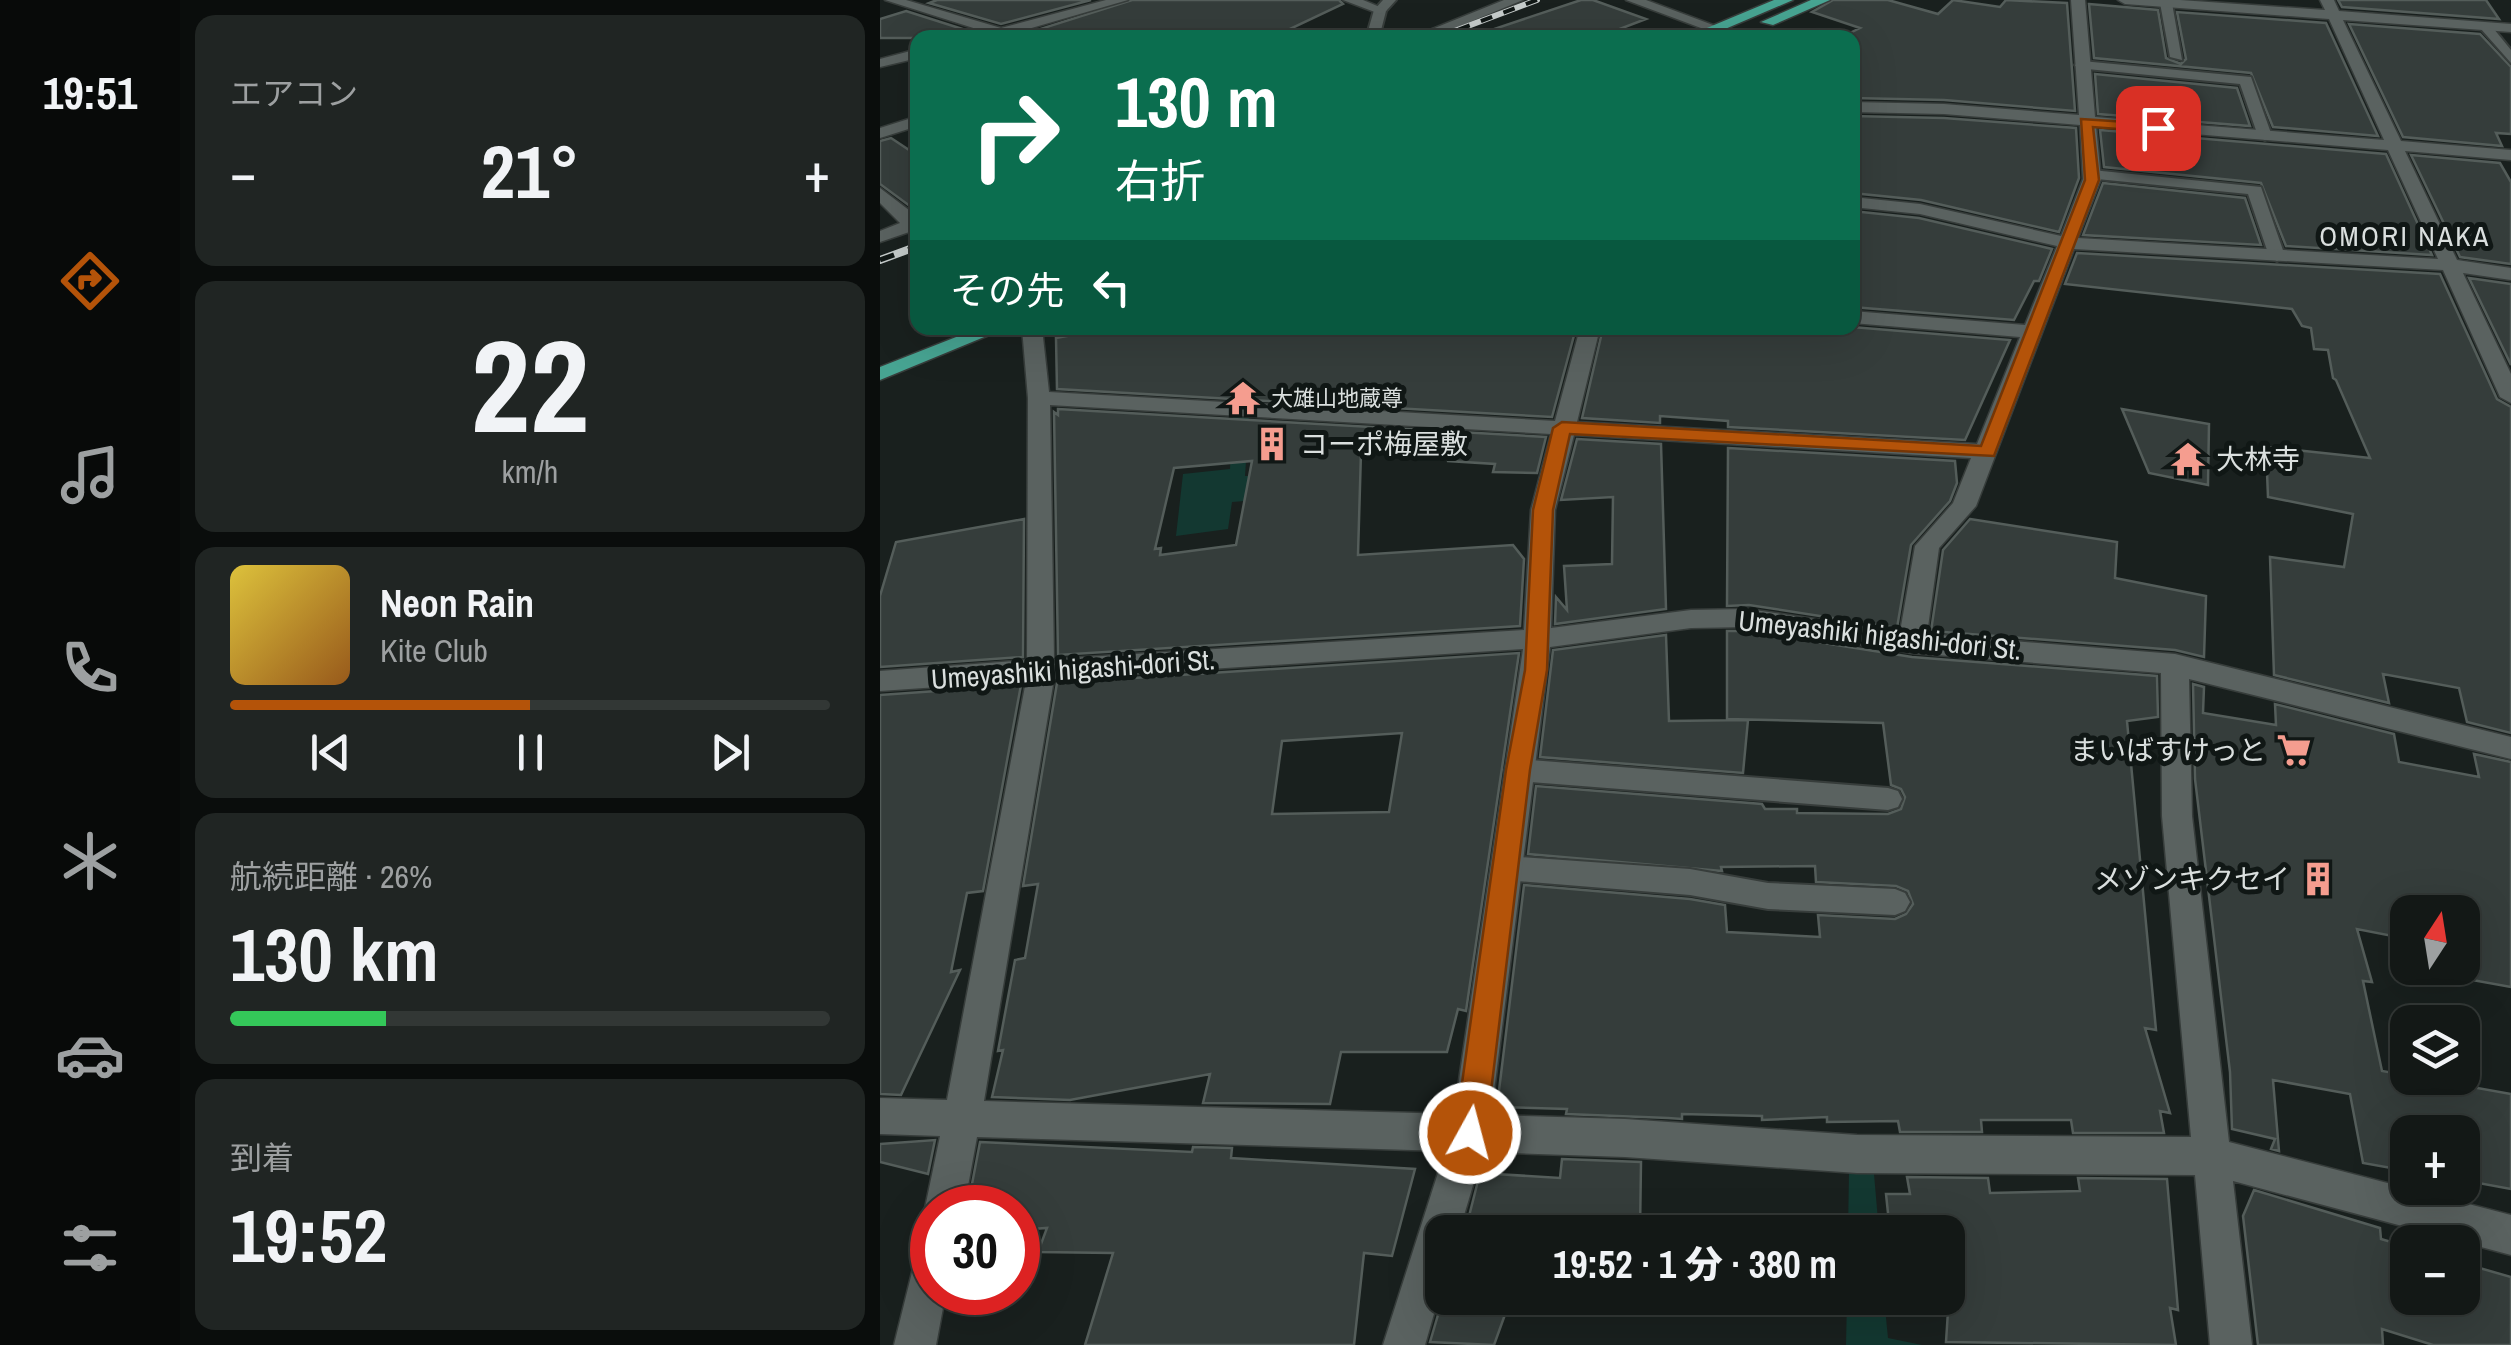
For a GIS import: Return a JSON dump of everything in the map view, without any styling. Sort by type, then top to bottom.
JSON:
[{"type":"highway","points":[[1709,30],[1786,0]]},
{"type":"highway","points":[[1748,30],[1823,0]]},
{"type":"highway","points":[[880,356],[933,335]]},
{"type":"highway","points":[[880,374],[978,335]]},
{"type":"street","points":[[892,0],[993,30]]},
{"type":"street","points":[[1008,30],[1121,0]]},
{"type":"street","points":[[1350,0],[1385,5]]},
{"type":"street","points":[[1438,30],[1516,0]]},
{"type":"street","points":[[1632,0],[1714,28]]},
{"type":"street","points":[[1912,643],[1927,546],[1964,506],[2092,175],[2078,0]]},
{"type":"street","points":[[2125,0],[2330,8],[2511,28]]},
{"type":"street","points":[[2330,8],[2511,396]]},
{"type":"street","points":[[880,63],[910,55]]},
{"type":"street","points":[[900,58],[910,64]]},
{"type":"street","points":[[1860,107],[1944,108],[2511,155]]},
{"type":"street","points":[[880,134],[910,125]]},
{"type":"street","points":[[880,193],[910,219]]},
{"type":"street","points":[[1860,203],[1920,209],[2068,243],[2450,265],[2511,274]]},
{"type":"street","points":[[880,237],[910,225]]},
{"type":"street","points":[[1860,317],[2034,332]]},
{"type":"street","points":[[949,1185],[1041,673],[1038,398],[1033,335]]},
{"type":"street","points":[[1404,1345],[1470,1133],[1539,639],[1543,510],[1588,335]]},
{"type":"street","points":[[1038,398],[1988,452]]},
{"type":"street","name":"Umeyashiki higashi-dori St.","points":[[880,682],[1392,645],[1539,639],[1691,619],[1748,618],[1912,643],[2175,664],[2511,748]]},
{"type":"street","points":[[2175,664],[2177,816],[2230,1345]]},
{"type":"street","points":[[880,1116],[1624,1138],[1857,1154],[2209,1156],[2511,1235]]},
{"type":"street","points":[[915,1345],[921,1315]]},
{"type":"lane","points":[[2166,3],[2177,57]]},
{"type":"lane","points":[[1375,30],[1385,5]]},
{"type":"lane","points":[[2485,26],[2511,59]]},
{"type":"lane","points":[[2082,66],[2246,80],[2265,136]]},
{"type":"lane","points":[[2092,175],[2255,190],[2277,256]]},
{"type":"lane","points":[[1518,770],[1888,799]]},
{"type":"lane","points":[[1505,868],[1690,882],[1768,896],[1896,902]]},
{"type":"green space","points":[[1233,415],[1249,416],[1245,476],[1308,475],[1304,496],[1232,502],[1228,529],[1176,536],[1183,474],[1230,469]]},
{"type":"green space","points":[[1849,1172],[1874,1174],[1878,1215],[1848,1215]]},
{"type":"green space","points":[[1847,1315],[1886,1315],[1888,1338],[1922,1345],[1846,1345]]},
{"type":"building","points":[[1091,0],[1001,24],[929,3]]},
{"type":"building","points":[[1132,0],[1339,0],[1343,4],[1288,30],[1037,30]]},
{"type":"building","points":[[1581,0],[1593,0],[1646,19],[1617,30],[1491,30]]},
{"type":"building","points":[[1833,0],[1888,0],[1938,14],[1953,0],[2000,7],[2006,0],[2067,3],[2075,111],[1944,100],[1860,98],[1860,30],[1856,30],[1860,28],[1812,12]]},
{"type":"building","points":[[2338,0],[2486,0],[2499,19],[2342,7]]},
{"type":"building","points":[[2089,4],[2158,10],[2166,58],[2181,64],[2186,59],[2177,12],[2326,23],[2378,136],[2273,127],[2251,73],[2094,58]]},
{"type":"building","points":[[906,11],[966,30],[910,30],[910,38],[880,38],[880,19]]},
{"type":"building","points":[[2349,24],[2480,34],[2511,67],[2511,134],[2496,133],[2502,146],[2403,137]]},
{"type":"building","points":[[2095,74],[2237,88],[2250,126],[2098,114]]},
{"type":"building","points":[[1860,116],[2076,128],[2079,178],[2059,232],[1921,200],[1860,194]]},
{"type":"building","points":[[2100,130],[2386,154],[2432,255],[2286,246],[2261,183],[2104,167]]},
{"type":"building","points":[[891,138],[910,151],[910,206],[880,184],[880,141]]},
{"type":"building","points":[[2411,155],[2500,163],[2511,182],[2511,264],[2460,257]]},
{"type":"building","points":[[2103,183],[2245,198],[2261,245],[2083,235]]},
{"type":"building","points":[[1860,212],[1919,218],[2052,249],[2039,281],[2034,281],[2014,320],[1860,308]]},
{"type":"building","points":[[2077,253],[2440,274],[2497,399],[2511,407],[2511,733],[2467,722],[2459,688],[2383,674],[2389,703],[2274,675],[2270,557],[2344,567],[2353,514],[2268,497],[2266,447],[2370,458],[2333,378],[2328,350],[2314,349],[2311,328],[2302,326],[2292,309],[2065,284]]},
{"type":"building","points":[[2469,278],[2511,284],[2511,365]]},
{"type":"building","points":[[1860,328],[2010,340],[1965,440],[1728,427],[1728,421],[1660,416],[1660,423],[1582,418],[1601,335],[1860,335]]},
{"type":"building","points":[[1574,335],[1552,417],[1057,389],[1056,338]]},
{"type":"building","points":[[1058,409],[1546,437],[1537,473],[1493,472],[1495,464],[1447,458],[1361,452],[1358,555],[1513,545],[1524,559],[1520,626],[1058,655],[1054,412],[1058,415]],"holes":[[[1252,461],[1236,545],[1160,555],[1161,548],[1155,549],[1174,468]]]},
{"type":"building","points":[[2122,409],[2209,424],[2208,485],[2149,473]]},
{"type":"building","points":[[1577,439],[1661,444],[1666,609],[1555,624],[1556,597],[1567,610],[1564,566],[1612,564],[1613,497],[1561,500]]},
{"type":"building","points":[[1728,448],[1955,461],[1957,483],[1950,501],[1911,545],[1897,628],[1749,605],[1727,606]]},
{"type":"building","points":[[1024,519],[1023,657],[880,667],[880,596],[896,542]]},
{"type":"building","points":[[1970,519],[2117,542],[2115,578],[2206,596],[2204,657],[2175,650],[1931,631],[1943,550]]},
{"type":"building","points":[[1727,631],[1912,657],[2157,676],[2158,717],[2127,721],[2156,1030],[2145,1028],[2170,1113],[2160,1111],[2164,1133],[2073,1133],[2071,1120],[1981,1120],[1982,1132],[1900,1132],[1898,1121],[1827,1122],[1827,1117],[1762,1120],[1762,1116],[1682,1114],[1682,1119],[1497,1107],[1524,885],[1725,905],[1727,932],[1820,937],[1818,915],[1895,919],[1906,914],[1913,904],[1908,891],[1896,886],[1816,882],[1815,866],[1721,867],[1722,871],[1528,854],[1536,786],[1762,804],[1765,809],[1797,809],[1797,813],[1888,814],[1901,809],[1905,797],[1901,789],[1891,785],[1883,723],[1727,719]]},
{"type":"building","points":[[1666,635],[1669,721],[1748,720],[1743,773],[1540,757],[1553,650]]},
{"type":"building","points":[[1519,653],[1466,1011],[1458,1009],[1447,1052],[1341,1052],[1330,1104],[1203,1103],[1210,1074],[1070,1100],[992,1097],[1003,1050],[998,1051],[1015,960],[1025,958],[1038,884],[1023,886],[1057,683]],"holes":[[[1402,733],[1389,812],[1272,814],[1282,741]]]},
{"type":"building","points":[[2193,684],[2204,687],[2203,713],[2276,725],[2275,704],[2394,734],[2399,762],[2479,777],[2474,754],[2511,762],[2511,987],[2480,981],[2480,895],[2390,895],[2390,935],[2357,929],[2372,982],[2363,981],[2382,1071],[2390,1072],[2390,1095],[2480,1095],[2480,1088],[2511,1094],[2511,1189],[2480,1183],[2480,1115],[2390,1115],[2390,1168],[2363,1163],[2350,1094],[2273,1080],[2279,1151],[2271,1149],[2275,1139],[2232,1129],[2230,1072],[2195,779]]},
{"type":"building","points":[[1021,685],[983,891],[967,893],[951,972],[960,970],[901,1095],[880,1094],[880,695]]},
{"type":"building","points":[[935,1140],[928,1174],[880,1162],[880,1144]]},
{"type":"building","points":[[980,1142],[1192,1152],[1193,1147],[1232,1148],[1231,1158],[1415,1169],[1392,1256],[1364,1253],[1354,1345],[1085,1345],[1113,1253],[1040,1252],[1047,1228],[1040,1228],[1040,1185],[972,1184]]},
{"type":"building","points":[[1562,1159],[1641,1162],[1640,1215],[1469,1215],[1480,1173],[1560,1178]]},
{"type":"building","points":[[1907,1177],[1988,1178],[1990,1193],[2080,1191],[2078,1178],[2167,1179],[2178,1310],[2170,1308],[2176,1345],[1946,1342],[1948,1315],[1965,1315],[1965,1215],[1888,1215],[1886,1194],[1910,1194]]},
{"type":"building","points":[[2254,1190],[2380,1228],[2381,1239],[2390,1242],[2390,1315],[2480,1315],[2480,1268],[2511,1277],[2511,1345],[2433,1345],[2382,1329],[2383,1345],[2258,1345],[2243,1216]]},
{"type":"building","points":[[1438,1315],[1505,1315],[1494,1345],[1430,1342]]},
{"type":"railway","points":[[1457,30],[1537,0]]},
{"type":"railway","points":[[880,260],[910,249]]},
{"type":"place","name":"大雄山地蔵尊","points":[[1243,398]]},
{"type":"place","name":"コーポ梅屋敷","points":[[1272,444]]},
{"type":"place","name":"大林寺","points":[[2188,459]]},
{"type":"place","name":"まいばすけっと","points":[[2294,750]]},
{"type":"place","name":"メゾンキクセイ","points":[[2318,879]]},
{"type":"district","name":"OMORI NAKA","points":[[2405,236]]},
{"type":"route","points":[[1470,1133],[1518,770],[1536,670],[1543,510],[1562,428],[1988,452],[2092,180],[2086,122],[2158,128]]}]
